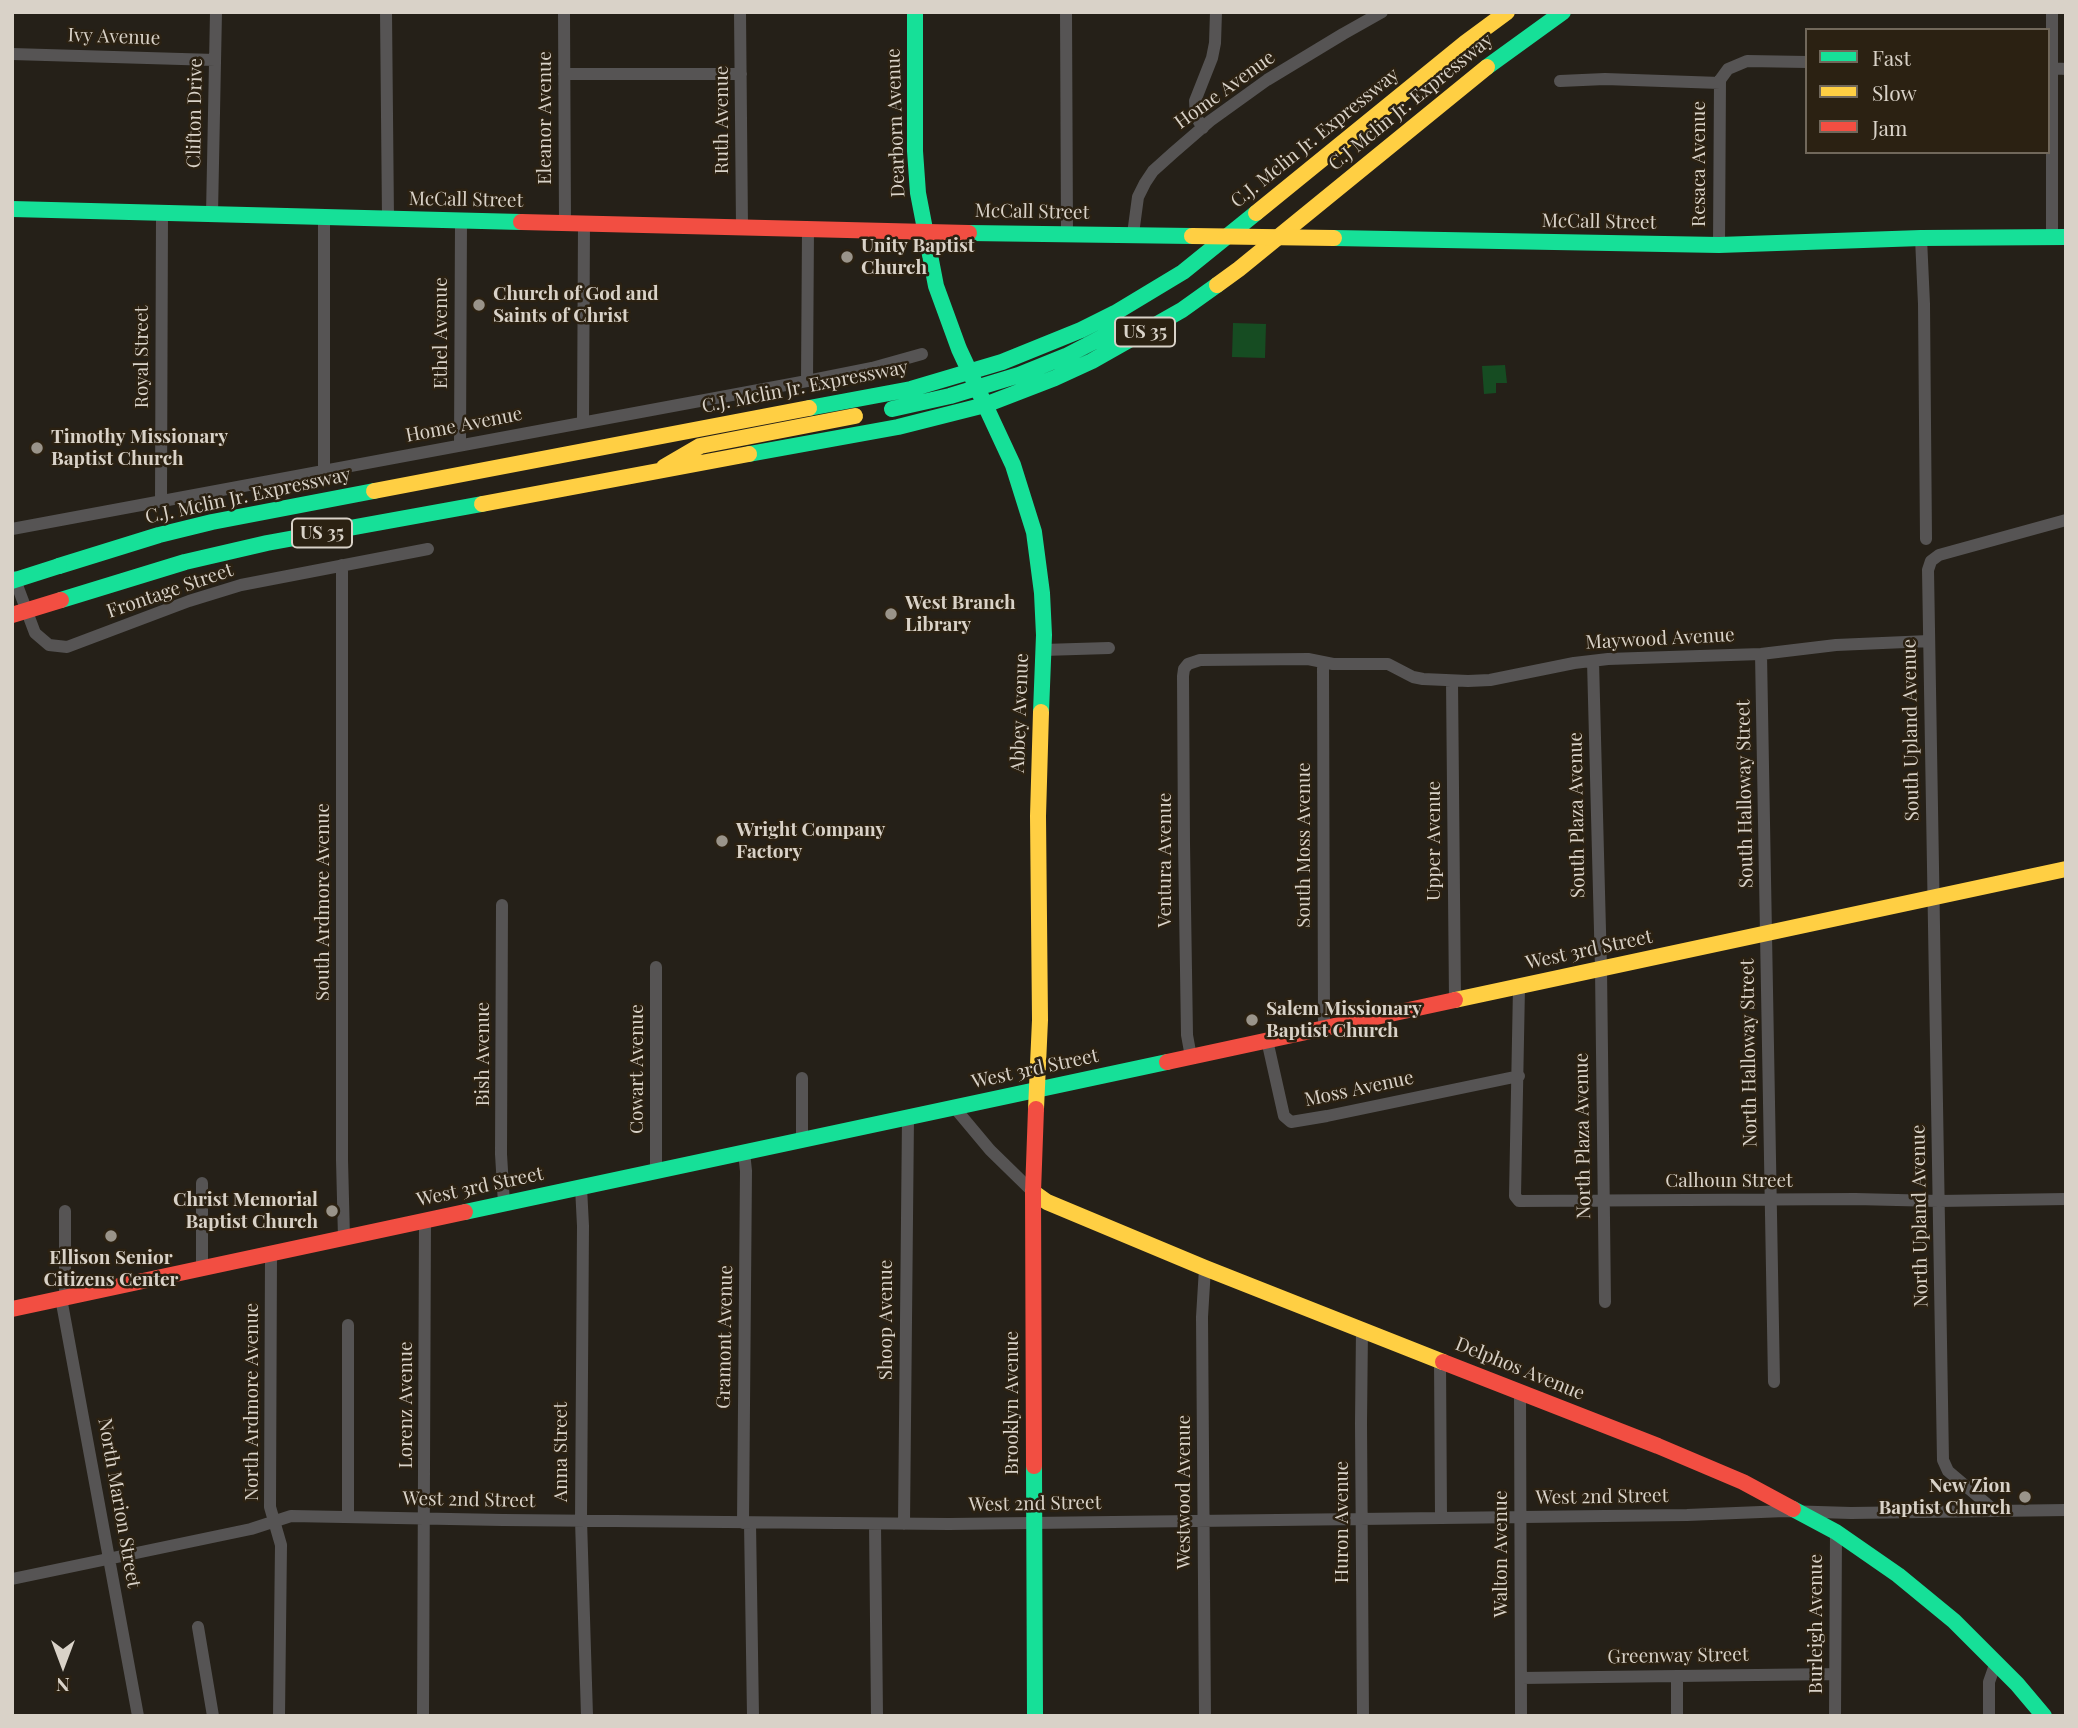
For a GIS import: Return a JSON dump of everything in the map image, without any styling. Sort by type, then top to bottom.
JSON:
[{"type":"main road","name":"Dearborn Avenue","points":[[915,12],[915,151],[924,232]]},
{"type":"main road","name":"C.J. Mclin Jr. Expressway","points":[[12,581],[159,535],[212,522],[911,389],[970,373],[1081,330],[1148,295],[1183,272],[1465,43],[1507,12]]},
{"type":"main road","name":"C.J Mclin Jr. Expressway","points":[[985,405],[1055,378],[1135,338],[1182,310],[1239,269],[1510,50],[1563,12]]},
{"type":"main road","name":"McCall Street","points":[[12,209],[924,232],[1718,245],[1921,238],[2059,237]]},
{"type":"main road","name":"Abbey Avenue","points":[[924,232],[943,311],[1013,465],[1034,532],[1042,593],[1043,650],[1038,816],[1040,993],[1037,1090]]},
{"type":"main road","points":[[657,472],[700,446],[871,413],[977,388],[1019,375],[1066,356],[1140,318],[1167,299],[1183,272]]},
{"type":"main road","name":"US 35","points":[[12,615],[123,579],[225,551],[898,427],[985,405]]},
{"type":"main road","name":"West 3rd Street","points":[[12,1309],[2066,869]]},
{"type":"main road","name":"Brooklyn Avenue","points":[[1035,1716],[1032,1523],[1033,1192],[1037,1090]]},
{"type":"main road","name":"Delphos Avenue","points":[[1033,1192],[1047,1202],[1205,1268],[1743,1482],[1836,1532],[1929,1600],[1996,1662],[2044,1716]]},
{"type":"street","name":"Clifton Drive","points":[[212,214],[216,12]]},
{"type":"street","points":[[386,12],[388,219]]},
{"type":"street","name":"Eleanor Avenue","points":[[564,12],[565,223]]},
{"type":"street","name":"Ruth Avenue","points":[[740,12],[742,227]]},
{"type":"street","points":[[1066,12],[1067,233]]},
{"type":"street","points":[[1203,128],[1196,117],[1195,102],[1212,58],[1216,12]]},
{"type":"street","name":"Home Avenue","points":[[1133,234],[1138,197],[1153,171],[1203,128],[1267,80],[1382,12]]},
{"type":"street","points":[[2052,12],[2050,68],[2059,237]]},
{"type":"street","name":"Ivy Avenue","points":[[12,54],[215,60]]},
{"type":"street","points":[[1560,81],[1605,79],[1720,83],[1728,69],[1747,61],[1805,62]]},
{"type":"street","points":[[2050,68],[2066,68]]},
{"type":"street","points":[[564,74],[741,74]]},
{"type":"street","name":"Resaca Avenue","points":[[1718,245],[1720,83]]},
{"type":"street","name":"Royal Street","points":[[161,500],[162,213]]},
{"type":"street","points":[[324,217],[324,471]]},
{"type":"street","name":"Ethel Avenue","points":[[460,445],[461,221]]},
{"type":"street","points":[[583,422],[584,224]]},
{"type":"street","points":[[807,381],[808,229]]},
{"type":"street","points":[[1921,238],[1926,539]]},
{"type":"street","name":"Home Avenue","points":[[12,529],[807,381],[872,368],[922,354]]},
{"type":"street","name":"South Upland Avenue","points":[[1933,898],[1928,569],[1931,561],[1939,555],[2066,520]]},
{"type":"street","name":"Frontage Street","points":[[12,571],[34,633],[49,645],[67,647],[219,591],[278,577],[428,549]]},
{"type":"street","name":"South Ardmore Avenue","points":[[342,565],[344,1238]]},
{"type":"street","name":"Maywood Avenue","points":[[1188,664],[1200,660],[1308,659],[1388,664],[1413,677],[1452,681],[1490,680],[1593,660],[1761,654],[1836,645],[1929,641]]},
{"type":"street","points":[[1043,650],[1109,648]]},
{"type":"street","name":"South Halloway Street","points":[[1761,654],[1766,933]]},
{"type":"street","name":"South Plaza Avenue","points":[[1593,660],[1601,969]]},
{"type":"street","name":"South Moss Avenue","points":[[1323,662],[1324,1028]]},
{"type":"street","name":"Ventura Avenue","points":[[1188,664],[1183,676],[1187,1035],[1191,1057]]},
{"type":"street","name":"Upper Avenue","points":[[1452,681],[1455,1000]]},
{"type":"street","name":"North Upland Avenue","points":[[1933,898],[1943,1460],[1948,1471],[1994,1510]]},
{"type":"street","name":"Bish Avenue","points":[[502,905],[501,1154],[504,1204]]},
{"type":"street","name":"North Halloway Street","points":[[1766,933],[1774,1382]]},
{"type":"street","name":"Cowart Avenue","points":[[656,967],[656,1171]]},
{"type":"street","name":"North Plaza Avenue","points":[[1601,969],[1605,1302]]},
{"type":"street","points":[[1518,1076],[1519,987]]},
{"type":"street","name":"Moss Avenue","points":[[1267,1040],[1284,1116],[1292,1122],[1518,1076]]},
{"type":"street","name":"Calhoun Street","points":[[1518,1076],[1515,1196],[1517,1200],[1524,1202],[2066,1199]]},
{"type":"street","points":[[802,1077],[802,1140]]},
{"type":"street","name":"Delphos Avenue","points":[[954,1107],[990,1150],[1033,1192]]},
{"type":"street","name":"Shoop Avenue","points":[[904,1524],[908,1117]]},
{"type":"street","name":"Gramont Avenue","points":[[744,1152],[746,1523],[753,1716]]},
{"type":"street","points":[[202,1183],[202,1268]]},
{"type":"street","name":"Anna Street","points":[[581,1187],[581,1520],[587,1716]]},
{"type":"street","name":"North Marion Street","points":[[65,1211],[63,1298],[138,1716]]},
{"type":"street","name":"Lorenz Avenue","points":[[423,1716],[425,1220]]},
{"type":"street","name":"North Ardmore Avenue","points":[[271,1254],[270,1507],[281,1545],[279,1716]]},
{"type":"street","name":"Westwood Avenue","points":[[1205,1268],[1202,1317],[1205,1716]]},
{"type":"street","points":[[348,1325],[348,1517]]},
{"type":"street","name":"Huron Avenue","points":[[1362,1329],[1363,1716]]},
{"type":"street","points":[[1440,1360],[1441,1518]]},
{"type":"street","name":"Walton Avenue","points":[[1520,1392],[1521,1716]]},
{"type":"street","name":"West 2nd Street","points":[[12,1579],[251,1529],[291,1516],[904,1524],[1687,1515],[1785,1511],[2066,1510]]},
{"type":"street","points":[[875,1524],[877,1716]]},
{"type":"street","name":"Burleigh Avenue","points":[[1835,1716],[1836,1532]]},
{"type":"street","points":[[198,1627],[213,1716]]},
{"type":"street","points":[[1989,1716],[1989,1682],[1996,1662]]},
{"type":"street","name":"Greenway Street","points":[[1521,1678],[1835,1674]]},
{"type":"street","points":[[1677,1676],[1677,1716]]},
{"type":"green space","points":[[1233,323],[1266,324],[1265,358],[1232,357]]},
{"type":"green space","points":[[1505,365],[1507,383],[1496,383],[1496,393],[1484,394],[1482,366]]},
{"type":"traffic: fast","points":[[915,12],[915,151],[918,193],[936,286],[959,349],[1013,465],[1034,532],[1044,635],[1041,712]]},
{"type":"traffic: fast","points":[[1487,67],[1563,12]]},
{"type":"traffic: fast","points":[[12,209],[521,222]]},
{"type":"traffic: fast","points":[[809,408],[911,389],[1002,362],[1081,330],[1183,272],[1256,213]]},
{"type":"traffic: fast","points":[[969,233],[1192,236]]},
{"type":"traffic: fast","points":[[1334,238],[1719,245],[1921,238],[2066,237]]},
{"type":"traffic: fast","points":[[749,454],[898,427],[985,405],[1092,361],[1182,310],[1217,285]]},
{"type":"traffic: fast","points":[[892,409],[950,396],[1019,375],[1066,356],[1126,325]]},
{"type":"traffic: fast","points":[[59,566],[159,535],[212,522],[374,491]]},
{"type":"traffic: fast","points":[[61,600],[185,562],[267,543],[482,504]]},
{"type":"traffic: fast","points":[[12,581],[59,566]]},
{"type":"traffic: fast","points":[[465,1212],[1167,1062]]},
{"type":"traffic: fast","points":[[1034,1466],[1035,1716]]},
{"type":"traffic: fast","points":[[1793,1509],[1836,1532],[1898,1575],[1954,1621],[2017,1684],[2044,1716]]},
{"type":"traffic: slow","points":[[1256,213],[1507,12]]},
{"type":"traffic: slow","points":[[1217,285],[1487,67]]},
{"type":"traffic: slow","points":[[1192,236],[1334,238]]},
{"type":"traffic: slow","points":[[374,491],[809,408]]},
{"type":"traffic: slow","points":[[664,467],[700,446],[855,416]]},
{"type":"traffic: slow","points":[[482,504],[749,454]]},
{"type":"traffic: slow","points":[[1036,1109],[1040,1020],[1038,816],[1041,712]]},
{"type":"traffic: slow","points":[[1455,1000],[2066,869]]},
{"type":"traffic: slow","points":[[1033,1192],[1047,1202],[1205,1268],[1443,1362]]},
{"type":"traffic: jam","points":[[521,222],[969,233]]},
{"type":"traffic: jam","points":[[12,615],[61,600]]},
{"type":"traffic: jam","points":[[1167,1062],[1455,1000]]},
{"type":"traffic: jam","points":[[1034,1466],[1033,1192],[1036,1109]]},
{"type":"traffic: jam","points":[[12,1309],[465,1212]]},
{"type":"traffic: jam","points":[[1443,1362],[1658,1446],[1743,1482],[1793,1509]]},
{"type":"place","name":"Unity Baptist Church","points":[[847,257]]},
{"type":"place","name":"Church of God and Saints of Christ","points":[[479,305]]},
{"type":"place","name":"Timothy Missionary Baptist Church","points":[[37,448]]},
{"type":"place","name":"West Branch Library","points":[[891,614]]},
{"type":"place","name":"Wright Company Factory","points":[[722,841]]},
{"type":"place","name":"Salem Missionary Baptist Church","points":[[1252,1020]]},
{"type":"place","name":"Christ Memorial Baptist Church","points":[[332,1211]]},
{"type":"place","name":"Ellison Senior Citizens Center","points":[[111,1236]]},
{"type":"place","name":"New Zion Baptist Church","points":[[2025,1497]]}]
